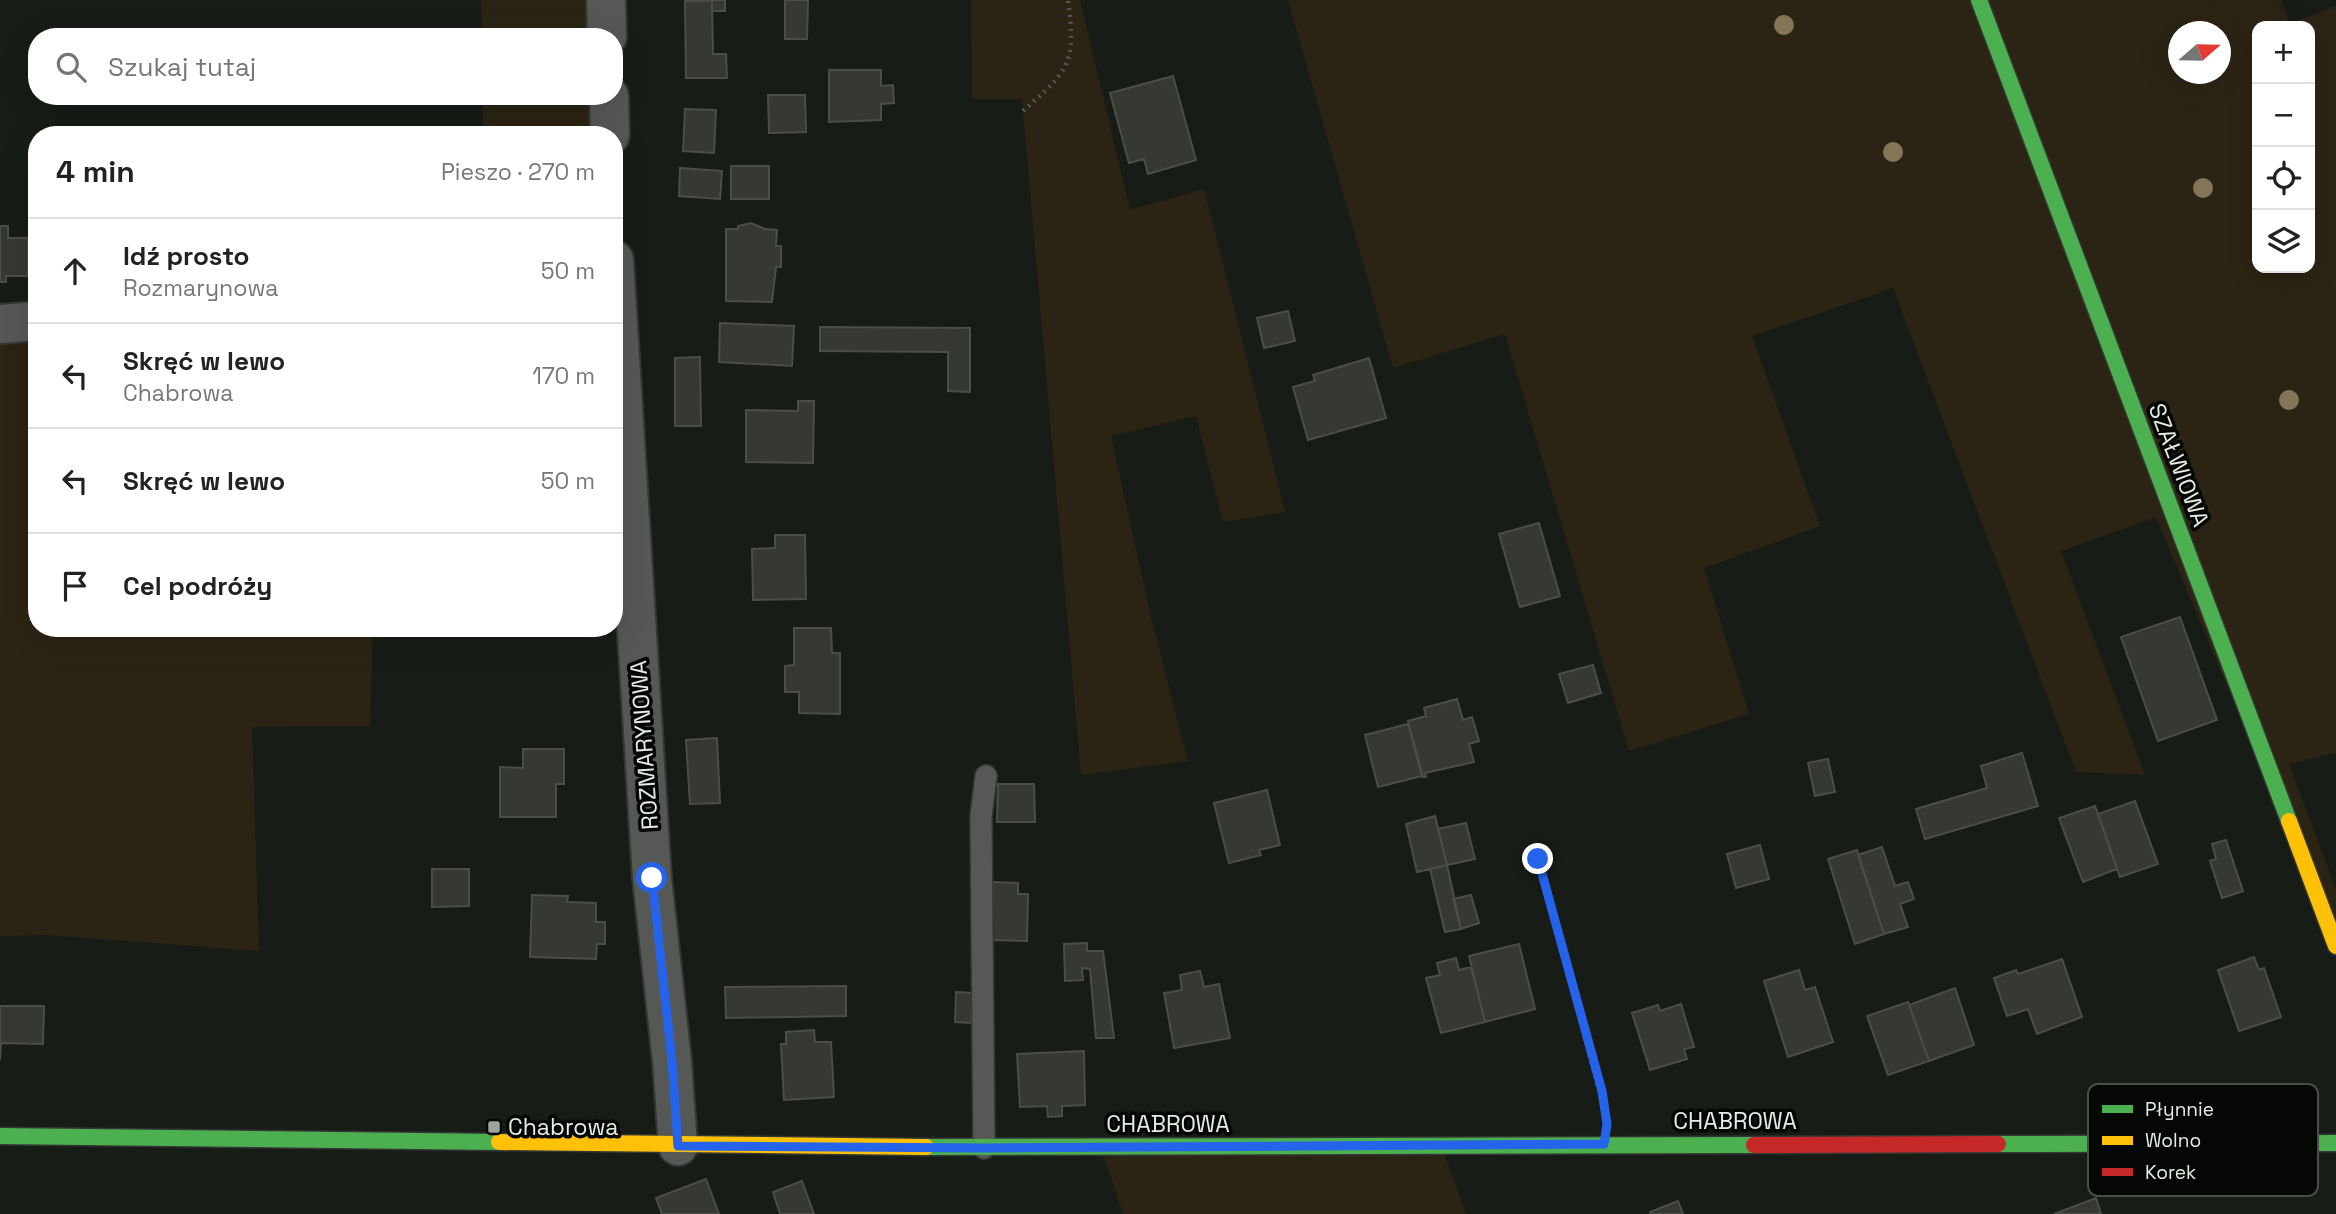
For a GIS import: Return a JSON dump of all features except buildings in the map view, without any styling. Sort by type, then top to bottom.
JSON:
[{"type":"street","points":[[606,0],[607,28]]},
{"type":"street","name":"SZAŁWIOWA","points":[[1979,0],[2336,946]]},
{"type":"street","points":[[609,105],[610,126]]},
{"type":"street","points":[[0,324],[28,322]]},
{"type":"street","name":"ROZMARYNOWA","points":[[623,398],[652,878],[672,1061],[678,1146]]},
{"type":"street","name":"CHABROWA","points":[[0,1136],[985,1148],[2088,1143]]},
{"type":"street","name":"CHABROWA","points":[[2318,1143],[2336,1143]]},
{"type":"lane","points":[[985,1148],[981,816],[986,776]]},
{"type":"path","points":[[1023,111],[1052,85],[1069,65],[1072,36],[1068,0]]},
{"type":"path","points":[[1538,859],[1602,1091],[1607,1124],[1604,1144]]},
{"type":"shaded area","points":[[481,0],[606,0],[607,28],[482,28]]},
{"type":"shaded area","points":[[971,0],[1080,0],[1130,210],[1204,189],[1285,512],[1223,522],[1196,416],[1111,436],[1152,622],[1188,761],[1081,775],[1022,99],[972,99]]},
{"type":"shaded area","points":[[1288,0],[2281,0],[2289,21],[2252,21],[2252,273],[2315,273],[2315,21],[2298,21],[2336,6],[2336,753],[2289,764],[2336,890],[2336,946],[2156,517],[2061,551],[2145,775],[2076,772],[1893,288],[1752,336],[1820,526],[1704,568],[1749,714],[1629,751],[1505,334],[1393,368]]},
{"type":"shaded area","points":[[483,105],[609,105],[610,126],[483,126]]},
{"type":"shaded area","points":[[28,322],[28,637],[373,637],[370,726],[252,727],[259,951],[48,935],[0,936],[0,324]]},
{"type":"shaded area","points":[[1441,1145],[1466,1214],[1123,1214],[1101,1147]]},
{"type":"traffic: fast","points":[[1979,0],[2289,821]]},
{"type":"traffic: fast","points":[[0,1136],[499,1142]]},
{"type":"traffic: fast","points":[[2318,1143],[2336,1143]]},
{"type":"traffic: fast","points":[[1998,1144],[2088,1144]]},
{"type":"traffic: fast","points":[[926,1147],[1754,1145]]},
{"type":"traffic: slow","points":[[2289,821],[2336,946]]},
{"type":"traffic: slow","points":[[499,1142],[926,1147]]},
{"type":"traffic: jam","points":[[1754,1145],[1998,1144]]},
{"type":"place","name":"Chabrowa","points":[[494,1127]]},
{"type":"route","points":[[652,878],[672,1061],[678,1146],[985,1148],[1604,1144],[1607,1124],[1602,1091],[1538,859]]}]
